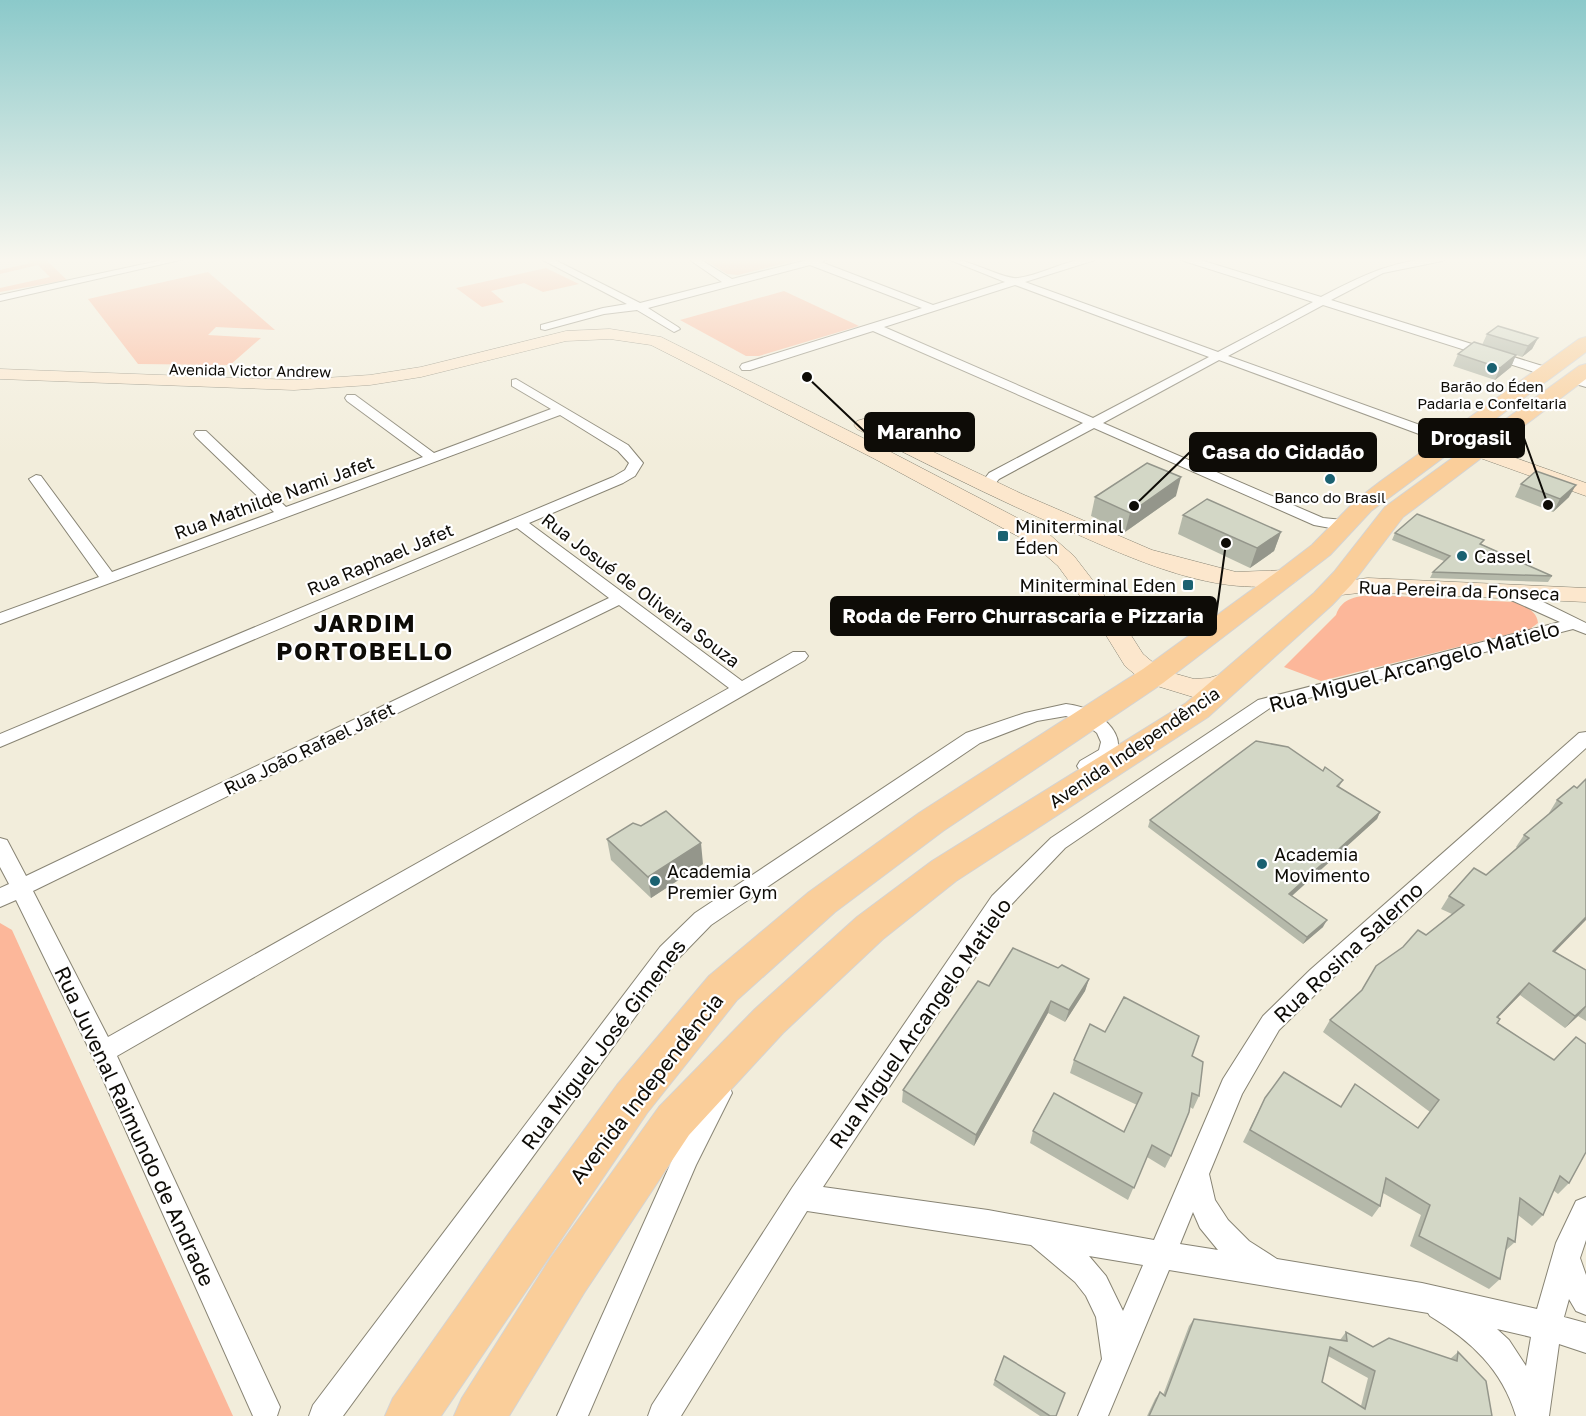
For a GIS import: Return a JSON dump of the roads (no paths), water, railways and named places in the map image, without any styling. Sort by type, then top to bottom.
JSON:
[{"type":"main road","name":"Avenida Victor Andrew","points":[[0,362],[309,373],[403,362],[563,324]]},
{"type":"main road","name":"Avenida Victor Andrew","points":[[653,324],[673,338]]},
{"type":"main road","name":"Avenida Victor Andrew","points":[[0,374],[294,385],[370,380],[421,372],[550,338],[579,334],[610,334],[646,339],[673,338]]},
{"type":"main road","points":[[472,360],[472,355],[476,350],[503,341],[513,335]]},
{"type":"main road","points":[[673,338],[746,367],[986,486],[1101,538],[1169,563],[1236,579],[1287,577]]},
{"type":"main road","points":[[673,338],[1042,540],[1066,561],[1102,609],[1134,660],[1153,676]]},
{"type":"main road","name":"Avenida Independência","points":[[411,1416],[525,1249],[632,1099],[723,988],[822,902],[931,822],[1153,676],[1287,577],[1321,550],[1363,506],[1536,406],[1573,376],[1586,343]]},
{"type":"main road","name":"Avenida Independência","points":[[480,1416],[567,1276],[674,1121],[769,1021],[870,928],[945,871],[1197,710],[1332,589],[1368,547],[1381,526],[1464,446],[1573,376]]},
{"type":"main road","points":[[1464,446],[1586,490]]},
{"type":"main road","points":[[986,486],[985,500],[990,511]]},
{"type":"main road","name":"Rua Pereira da Fonseca","points":[[1332,589],[1368,585],[1586,595]]},
{"type":"main road","name":"Avenida Independência","points":[[1153,676],[1193,687],[1212,686],[1235,678]]},
{"type":"street","points":[[545,327],[557,324]]},
{"type":"street","points":[[658,324],[673,338]]},
{"type":"street","points":[[746,367],[883,324]]},
{"type":"street","points":[[1130,324],[1464,446]]},
{"type":"street","points":[[986,486],[994,476],[1281,324]]},
{"type":"street","points":[[1401,324],[1573,376]]},
{"type":"street","points":[[874,327],[1319,522],[1336,525],[1348,524]]},
{"type":"street","name":"Rua Raphael Jafet","points":[[0,741],[630,473],[636,463],[631,454],[516,383]]},
{"type":"street","points":[[351,398],[433,458]]},
{"type":"street","name":"Rua Mathilde Nami Jafet","points":[[0,619],[561,410]]},
{"type":"street","points":[[201,434],[284,513]]},
{"type":"street","points":[[36,479],[109,579]]},
{"type":"street","name":"Rua Josué de Oliveira Souza","points":[[518,522],[741,689]]},
{"type":"street","points":[[1508,593],[1531,602],[1579,627]]},
{"type":"street","name":"Rua João Rafael Jafet","points":[[10,893],[619,599]]},
{"type":"street","name":"Rua Miguel Arcangelo Matielo","points":[[663,1416],[801,1197],[1000,902],[1058,843],[1264,704],[1579,627]]},
{"type":"street","points":[[103,1052],[799,656]]},
{"type":"street","name":"Rua Miguel José Gimenes","points":[[324,1416],[668,954],[689,931],[766,875],[973,738],[1060,711],[1073,710],[1090,717]]},
{"type":"street","name":"Avenida Independência","points":[[1031,815],[1044,792],[1109,750],[1107,734],[1090,717]]},
{"type":"street","name":"Rua Rosina Salerno","points":[[1093,1416],[1232,1087],[1271,1023],[1326,969],[1586,738]]},
{"type":"street","name":"Rua Juvenal Raimundo de Andrade","points":[[0,846],[10,893],[103,1052],[266,1407]]},
{"type":"street","points":[[572,1416],[687,1156],[732,1069],[769,1021]]},
{"type":"street","points":[[1195,1173],[1198,1194],[1205,1212],[1224,1238],[1248,1258],[1280,1274]]},
{"type":"street","points":[[801,1197],[1032,1232],[1422,1297],[1547,1326],[1586,1338]]},
{"type":"street","points":[[1533,1416],[1547,1326],[1566,1258],[1586,1211]]},
{"type":"street","points":[[1032,1232],[1060,1248],[1073,1259],[1098,1288],[1110,1309],[1116,1330],[1116,1364]]},
{"type":"street","points":[[1566,1258],[1573,1280],[1586,1301]]},
{"type":"street","points":[[1422,1297],[1464,1321],[1503,1354],[1526,1395],[1533,1416]]},
{"type":"place","name":"Barão do Éden Padaria e Confeitaria","points":[[1492,368]]},
{"type":"place","name":"Maranho","points":[[807,377]]},
{"type":"place","name":"Banco do Brasil","points":[[1330,479]]},
{"type":"place","name":"Drogasil","points":[[1548,505]]},
{"type":"place","name":"Casa do Cidadão","points":[[1134,506]]},
{"type":"place","name":"Miniterminal Éden","points":[[1003,536]]},
{"type":"place","name":"Roda de Ferro Churrascaria e Pizzaria","points":[[1226,543]]},
{"type":"place","name":"Cassel","points":[[1462,556]]},
{"type":"place","name":"Miniterminal Eden","points":[[1188,585]]},
{"type":"place","name":"Academia Movimento","points":[[1262,864]]},
{"type":"place","name":"Academia Premier Gym","points":[[655,881]]},
{"type":"district","name":"JARDIM PORTOBELLO","points":[[365,636]]}]
